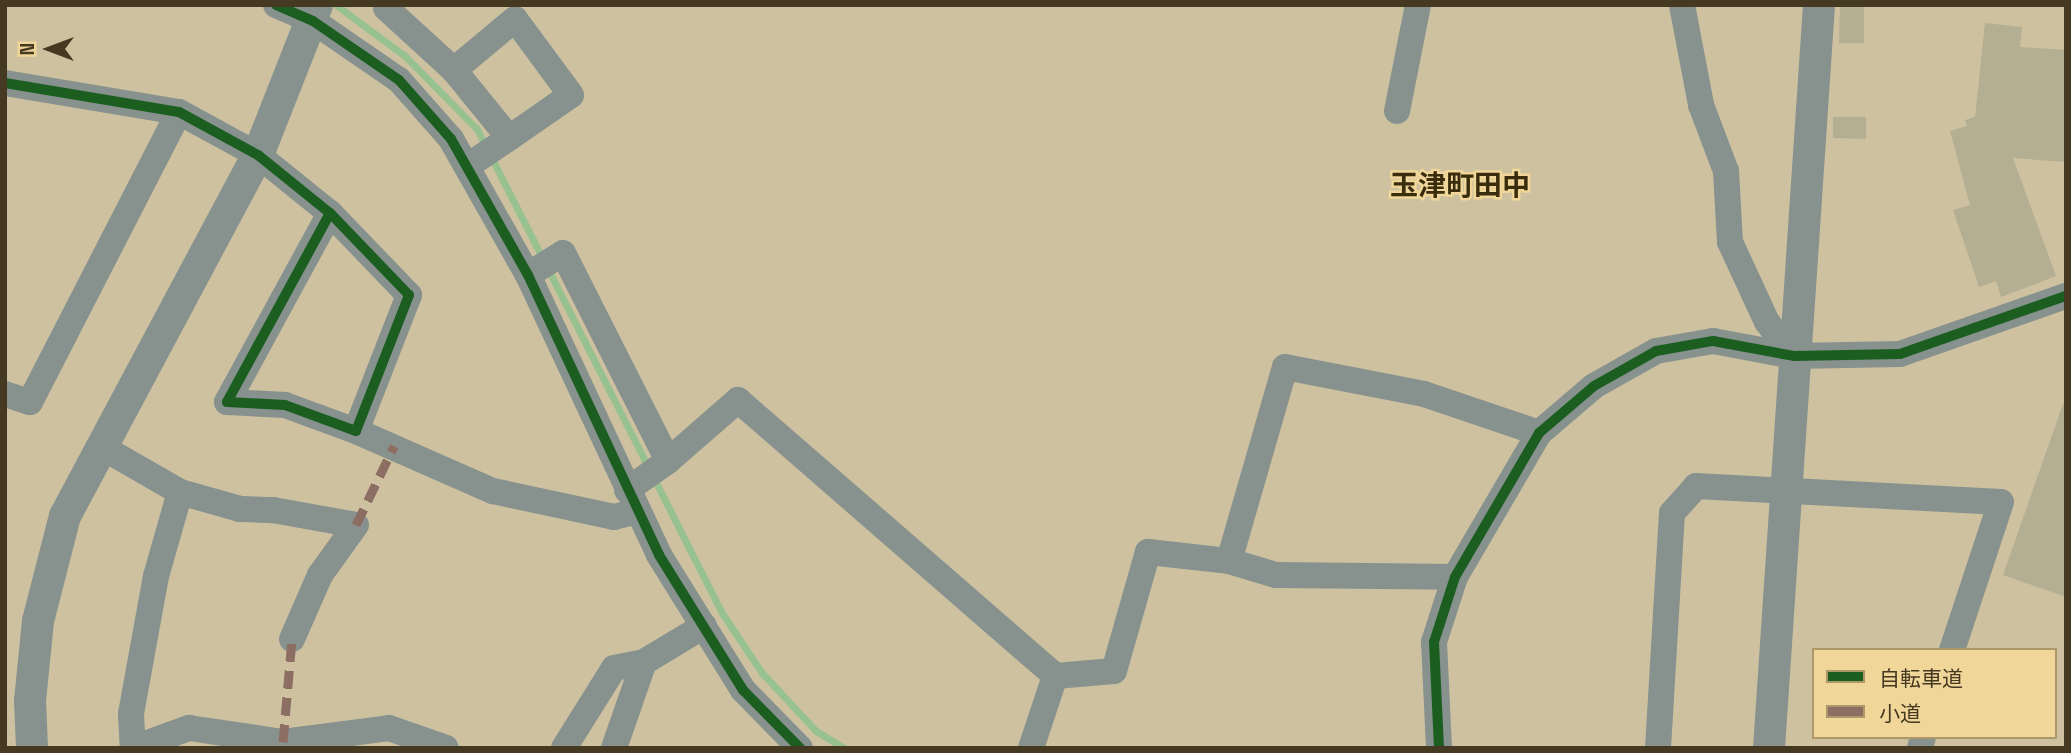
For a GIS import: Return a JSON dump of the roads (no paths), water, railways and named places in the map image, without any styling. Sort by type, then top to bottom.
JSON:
[{"type":"street","points":[[276,5],[315,13],[399,80],[469,165],[528,275],[632,500],[743,690],[800,748]]},
{"type":"street","points":[[1397,111],[1418,5]]},
{"type":"street","points":[[1682,5],[1701,106],[1726,170],[1730,242],[1767,322],[1794,356]]},
{"type":"street","points":[[1769,748],[1819,5]]},
{"type":"street","points":[[386,8],[454,70],[509,138]]},
{"type":"street","points":[[32,748],[30,701],[38,621],[65,516],[100,446],[258,155],[315,13]]},
{"type":"street","points":[[454,70],[515,19],[572,95],[469,165]]},
{"type":"street","points":[[5,83],[179,111],[258,155],[330,213],[409,295],[356,431]]},
{"type":"street","points":[[5,394],[30,402],[179,111]]},
{"type":"street","points":[[330,213],[228,402],[285,405],[356,431],[493,491],[614,517],[668,461],[738,400],[1055,676],[1114,671],[1149,552],[1229,561],[1276,575],[1455,577]]},
{"type":"street","points":[[528,275],[563,253],[668,461]]},
{"type":"street","points":[[1438,748],[1434,642],[1455,577],[1539,433],[1594,386],[1656,351],[1713,341],[1794,356],[1900,354],[2066,296]]},
{"type":"street","points":[[1229,561],[1285,367],[1424,394],[1539,433]]},
{"type":"street","points":[[100,446],[180,492],[240,509],[273,510],[356,526],[320,575],[292,639]]},
{"type":"street","points":[[1658,748],[1672,513],[1696,486],[2001,502],[1953,648]]},
{"type":"street","points":[[180,492],[151,601],[131,713],[133,748],[189,728],[283,745],[389,728],[446,748]]},
{"type":"street","points":[[564,748],[614,668],[644,662],[704,626]]},
{"type":"street","points":[[614,748],[644,662]]},
{"type":"street","points":[[1031,748],[1055,676]]},
{"type":"waterway","points":[[336,5],[405,56],[477,129],[722,613],[762,673],[816,731],[844,748]]},
{"type":"district","name":"玉津町田中","points":[[1460,185]]}]
